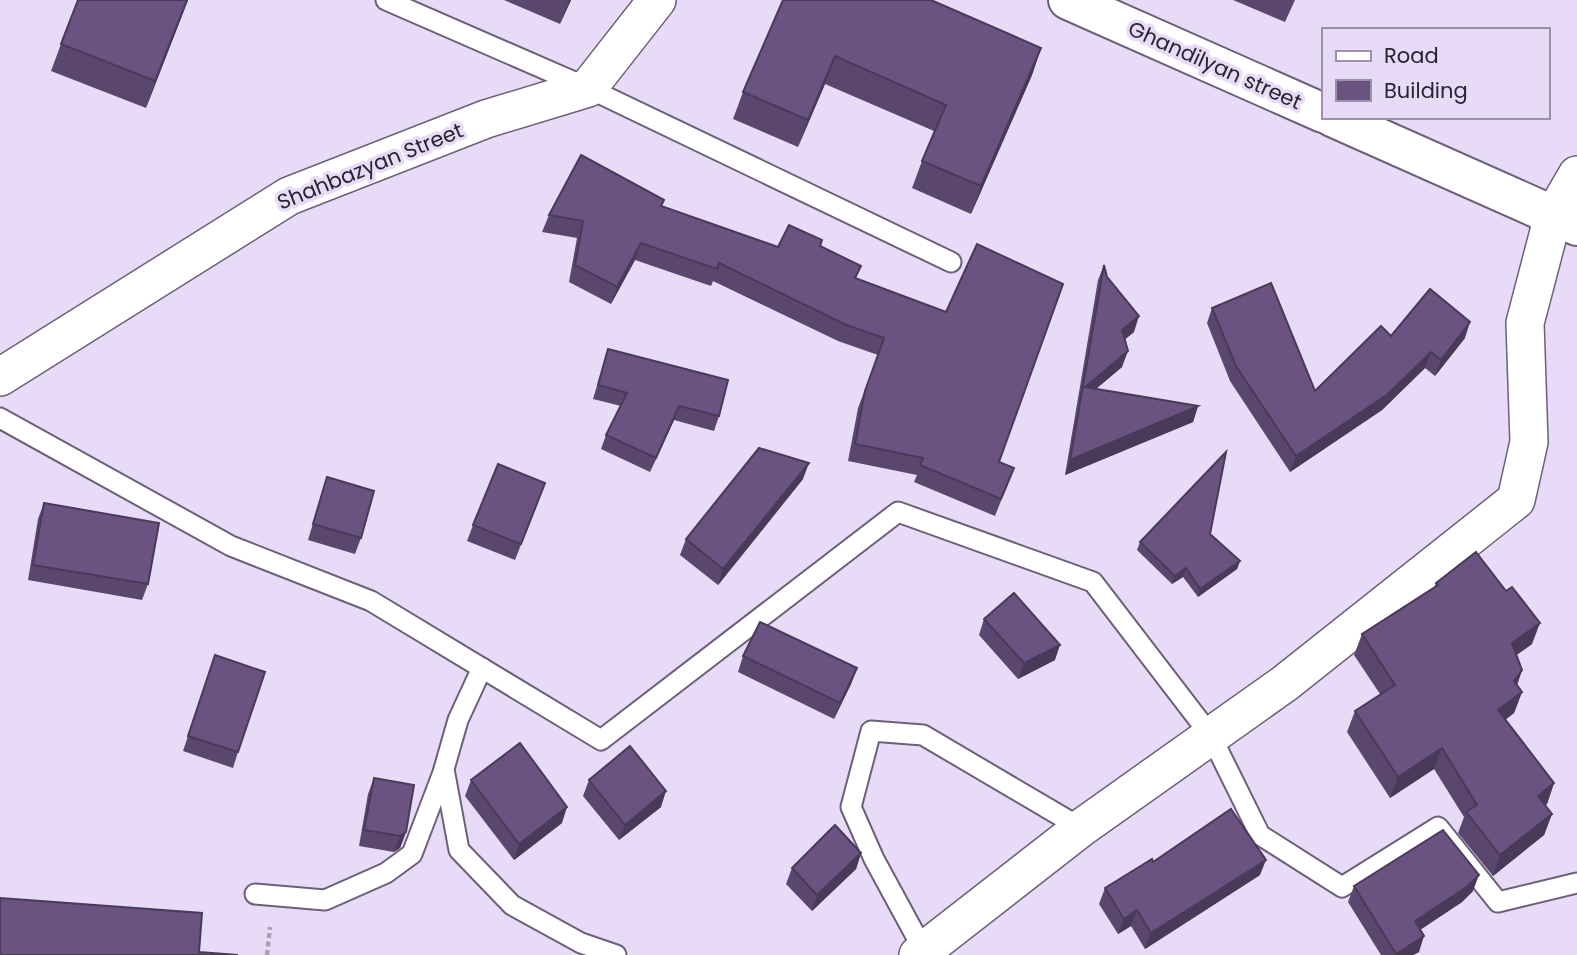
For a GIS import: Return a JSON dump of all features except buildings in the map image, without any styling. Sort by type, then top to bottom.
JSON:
[{"type":"main road","name":"Ghandilyan street","points":[[1068,0],[1322,113]]},
{"type":"main road","points":[[1336,119],[1565,221]]},
{"type":"street","points":[[587,88],[657,0]]},
{"type":"street","name":"Shahbazyan Street","points":[[0,377],[289,196],[486,119],[587,88]]},
{"type":"street","points":[[921,953],[1080,828],[1284,684],[1516,500],[1529,442],[1525,323],[1565,221],[1577,175]]},
{"type":"lane","points":[[386,0],[587,88],[951,262]]},
{"type":"lane","points":[[0,418],[231,546],[372,601],[601,740],[898,512],[1093,582],[1211,736],[1260,835],[1342,887],[1438,827],[1498,902],[1577,883]]},
{"type":"lane","points":[[255,894],[325,900],[386,873],[412,854],[444,769],[458,720],[482,668]]},
{"type":"lane","points":[[921,953],[850,807],[871,731],[923,736],[1080,828]]},
{"type":"lane","points":[[444,769],[459,850],[512,905],[581,943],[616,955]]}]
